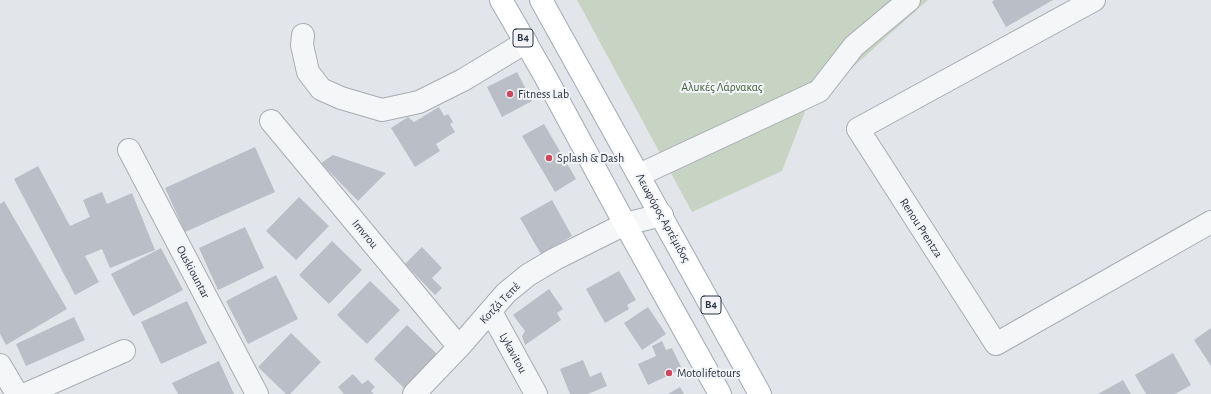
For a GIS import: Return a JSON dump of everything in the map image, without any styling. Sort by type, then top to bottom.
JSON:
[{"type":"main road","name":"B4","points":[[502,0],[720,394]]},
{"type":"main road","name":"Λεωφόρος Αρτέμιδος","points":[[541,0],[662,215],[760,394]]},
{"type":"street","points":[[639,175],[819,91],[854,46],[908,0]]},
{"type":"street","name":"Renou Prentza","points":[[1094,0],[858,129],[996,344],[1211,222]]},
{"type":"street","points":[[303,35],[302,45],[308,72],[320,89],[341,98],[382,110],[419,102],[463,80],[526,42]]},
{"type":"street","name":"Imvrou","points":[[271,121],[460,347]]},
{"type":"street","name":"Ouskiountar","points":[[129,150],[257,394]]},
{"type":"street","name":"Κοτζά Τεπέ","points":[[414,394],[460,347],[506,293],[528,275],[555,259],[625,224],[662,215]]},
{"type":"street","name":"Lykavitou","points":[[491,312],[536,394]]},
{"type":"street","points":[[26,394],[124,351]]},
{"type":"street","points":[[0,365],[17,394]]},
{"type":"green space","name":"Αλυκές Λάρνακας","points":[[577,0],[928,0],[806,109],[782,171],[692,212]]},
{"type":"building","points":[[994,0],[1053,0],[1006,27],[992,2]]},
{"type":"building","name":"Fitness Lab","points":[[517,72],[532,101],[502,117],[487,87]]},
{"type":"building","points":[[439,107],[444,116],[448,114],[453,122],[450,124],[455,132],[436,144],[440,151],[415,167],[391,128],[408,117],[414,122]]},
{"type":"building","name":"Splash & Dash","points":[[544,124],[576,179],[555,192],[522,136]]},
{"type":"building","points":[[255,147],[275,192],[185,232],[165,188]]},
{"type":"building","points":[[333,155],[386,173],[358,201],[321,163]]},
{"type":"building","points":[[38,166],[70,226],[90,217],[83,200],[102,192],[107,204],[132,193],[155,250],[110,268],[102,249],[85,256],[99,282],[75,295],[14,179]]},
{"type":"building","points":[[299,197],[329,226],[296,260],[266,231]]},
{"type":"building","points":[[552,200],[572,236],[541,254],[520,218]]},
{"type":"building","points":[[4,201],[67,309],[6,345],[0,334],[0,204]]},
{"type":"building","points":[[245,227],[264,268],[218,290],[199,248]]},
{"type":"building","points":[[332,241],[362,270],[329,304],[299,275]]},
{"type":"building","points":[[422,247],[442,268],[432,278],[442,288],[435,295],[405,264]]},
{"type":"building","points":[[161,248],[183,290],[133,316],[111,274]]},
{"type":"building","points":[[619,271],[636,300],[627,305],[629,309],[605,323],[586,289]]},
{"type":"building","points":[[276,275],[298,319],[248,344],[226,301]]},
{"type":"building","points":[[370,281],[400,310],[367,344],[337,315]]},
{"type":"building","points":[[549,289],[563,309],[557,313],[561,320],[525,345],[522,336],[525,331],[513,315]]},
{"type":"building","points":[[187,301],[207,343],[161,364],[141,322]]},
{"type":"building","points":[[648,307],[666,334],[642,350],[624,323]]},
{"type":"building","points":[[74,317],[85,340],[26,366],[16,344]]},
{"type":"building","points":[[407,325],[437,354],[404,388],[374,359]]},
{"type":"building","points":[[1211,328],[1211,366],[1194,340]]},
{"type":"building","points":[[291,333],[321,362],[290,394],[286,394],[258,367]]},
{"type":"building","points":[[662,341],[666,350],[672,348],[682,369],[648,385],[638,364],[656,356],[652,346]]},
{"type":"building","points":[[1173,353],[1191,385],[1175,394],[1146,394],[1135,375]]},
{"type":"building","points":[[583,360],[590,377],[601,372],[607,386],[588,394],[570,394],[560,369]]},
{"type":"building","points":[[219,361],[234,394],[178,394],[172,383]]},
{"type":"building","points":[[353,374],[362,384],[368,380],[375,387],[371,391],[374,394],[344,394],[338,387]]},
{"type":"building","points":[[1123,380],[1131,394],[1098,394]]},
{"type":"building","points":[[680,387],[684,394],[668,394]]},
{"type":"place","name":"Fitness Lab","points":[[510,94]]},
{"type":"place","name":"Splash & Dash","points":[[549,158]]},
{"type":"place","name":"Motolifetours","points":[[669,373]]}]
